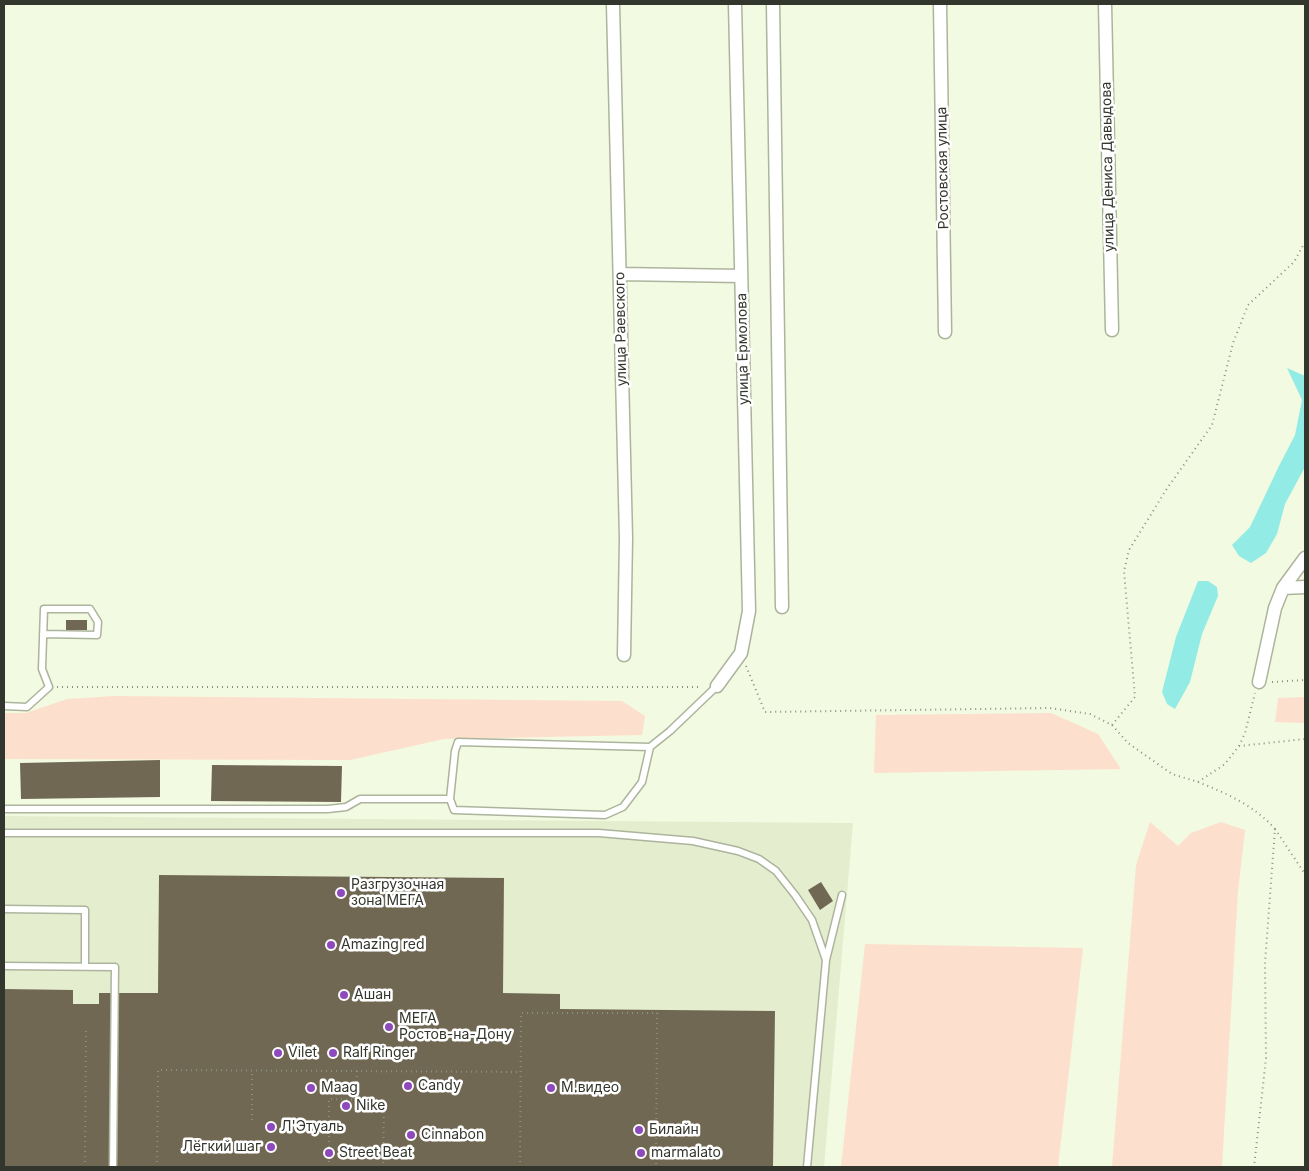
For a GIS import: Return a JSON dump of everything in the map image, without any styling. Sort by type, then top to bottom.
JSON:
[{"type":"street","name":"улица Раевского","points":[[613,4],[626,538],[624,655]]},
{"type":"street","name":"улица Ермолова","points":[[717,686],[741,653],[749,611],[735,4]]},
{"type":"street","points":[[773,4],[782,607]]},
{"type":"street","name":"Ростовская улица","points":[[940,4],[945,332]]},
{"type":"street","name":"улица Дениса Давыдова","points":[[1105,4],[1112,330]]},
{"type":"street","points":[[620,274],[741,276]]},
{"type":"street","points":[[1259,682],[1275,608],[1283,588],[1305,558]]},
{"type":"street","points":[[1283,588],[1305,587]]},
{"type":"lane","points":[[4,706],[27,707],[49,687],[42,669],[43,634],[44,609],[90,610],[98,622],[97,634],[43,634]]},
{"type":"lane","points":[[650,746],[458,742],[455,751],[450,799],[454,810],[605,815],[623,807],[642,782],[650,746],[717,686]]},
{"type":"lane","points":[[4,809],[328,809],[346,807],[360,799],[450,799]]},
{"type":"lane","points":[[4,833],[599,833],[693,841],[759,859],[776,872],[795,894],[812,920],[826,960]]},
{"type":"lane","points":[[808,1167],[826,960],[842,895]]},
{"type":"lane","points":[[4,909],[84,910],[85,966]]},
{"type":"lane","points":[[4,966],[115,967],[113,1167]]},
{"type":"path","points":[[1112,725],[1135,697],[1124,571],[1130,550],[1166,490],[1212,425],[1233,343],[1248,306],[1294,262],[1305,242]]},
{"type":"path","points":[[741,653],[765,712],[1050,708],[1090,714],[1112,725],[1128,743],[1172,774],[1198,782],[1233,797],[1265,818],[1275,828],[1305,874]]},
{"type":"path","points":[[1198,782],[1224,764],[1239,746],[1245,733],[1259,682],[1305,680]]},
{"type":"path","points":[[49,687],[717,686]]},
{"type":"path","points":[[1239,746],[1305,739]]},
{"type":"path","points":[[1254,1167],[1266,1058],[1265,963],[1275,828]]},
{"type":"path","points":[[520,1167],[521,1013],[657,1013],[656,1167]]},
{"type":"path","points":[[85,1167],[86,1027]]},
{"type":"path","points":[[157,1167],[158,1070],[520,1072]]},
{"type":"path","points":[[252,1070],[252,1120]]},
{"type":"path","points":[[357,1071],[357,1099]]},
{"type":"path","points":[[328,1167],[329,1099],[384,1100],[383,1167]]},
{"type":"shaded area","points":[[114,696],[622,701],[645,716],[642,735],[444,739],[350,760],[4,759],[4,713],[26,713],[67,699]]},
{"type":"shaded area","points":[[1305,697],[1305,723],[1275,722],[1278,698]]},
{"type":"shaded area","points":[[1051,713],[1098,734],[1121,769],[874,773],[876,715]]},
{"type":"shaded area","points":[[4,816],[853,823],[824,1167],[4,1167]]},
{"type":"shaded area","points":[[1150,822],[1178,846],[1191,833],[1221,822],[1245,830],[1238,891],[1222,1167],[1112,1167],[1136,865]]},
{"type":"shaded area","points":[[865,944],[1083,948],[1058,1167],[841,1167]]},
{"type":"water","points":[[1287,368],[1305,376],[1305,467],[1285,504],[1277,534],[1266,553],[1251,563],[1239,556],[1232,545],[1250,527],[1295,435],[1302,400]]},
{"type":"water","points":[[1198,581],[1208,581],[1217,587],[1218,596],[1202,634],[1190,682],[1175,709],[1167,704],[1162,692],[1176,637]]},
{"type":"building","points":[[66,620],[87,620],[87,630],[66,630]]},
{"type":"building","points":[[160,760],[160,797],[21,799],[20,763]]},
{"type":"building","points":[[212,765],[342,766],[341,802],[211,801]]},
{"type":"building","name":"МЕГА Ростов-на-Дону","points":[[159,875],[504,878],[503,993],[560,994],[560,1009],[775,1011],[773,1167],[4,1167],[4,989],[73,990],[73,1004],[99,1004],[99,993],[158,993]]},
{"type":"building","points":[[821,882],[833,901],[820,910],[808,890]]},
{"type":"place","name":"Разгрузочная зона МЕГА","points":[[341,893]]},
{"type":"place","name":"Amazing red","points":[[331,945]]},
{"type":"place","name":"Ашан","points":[[344,995]]},
{"type":"place","name":"МЕГА Ростов-на-Дону","points":[[389,1027]]},
{"type":"place","name":"Vilet","points":[[278,1053]]},
{"type":"place","name":"Ralf Ringer","points":[[333,1053]]},
{"type":"place","name":"Candy","points":[[408,1086]]},
{"type":"place","name":"Maag","points":[[311,1088]]},
{"type":"place","name":"М.видео","points":[[551,1088]]},
{"type":"place","name":"Nike","points":[[346,1106]]},
{"type":"place","name":"Л'Этуаль","points":[[271,1127]]},
{"type":"place","name":"Билайн","points":[[639,1130]]},
{"type":"place","name":"Cinnabon","points":[[411,1135]]},
{"type":"place","name":"Лёгкий шаг","points":[[271,1147]]},
{"type":"place","name":"Street Beat","points":[[329,1153]]},
{"type":"place","name":"marmalato","points":[[641,1153]]}]
